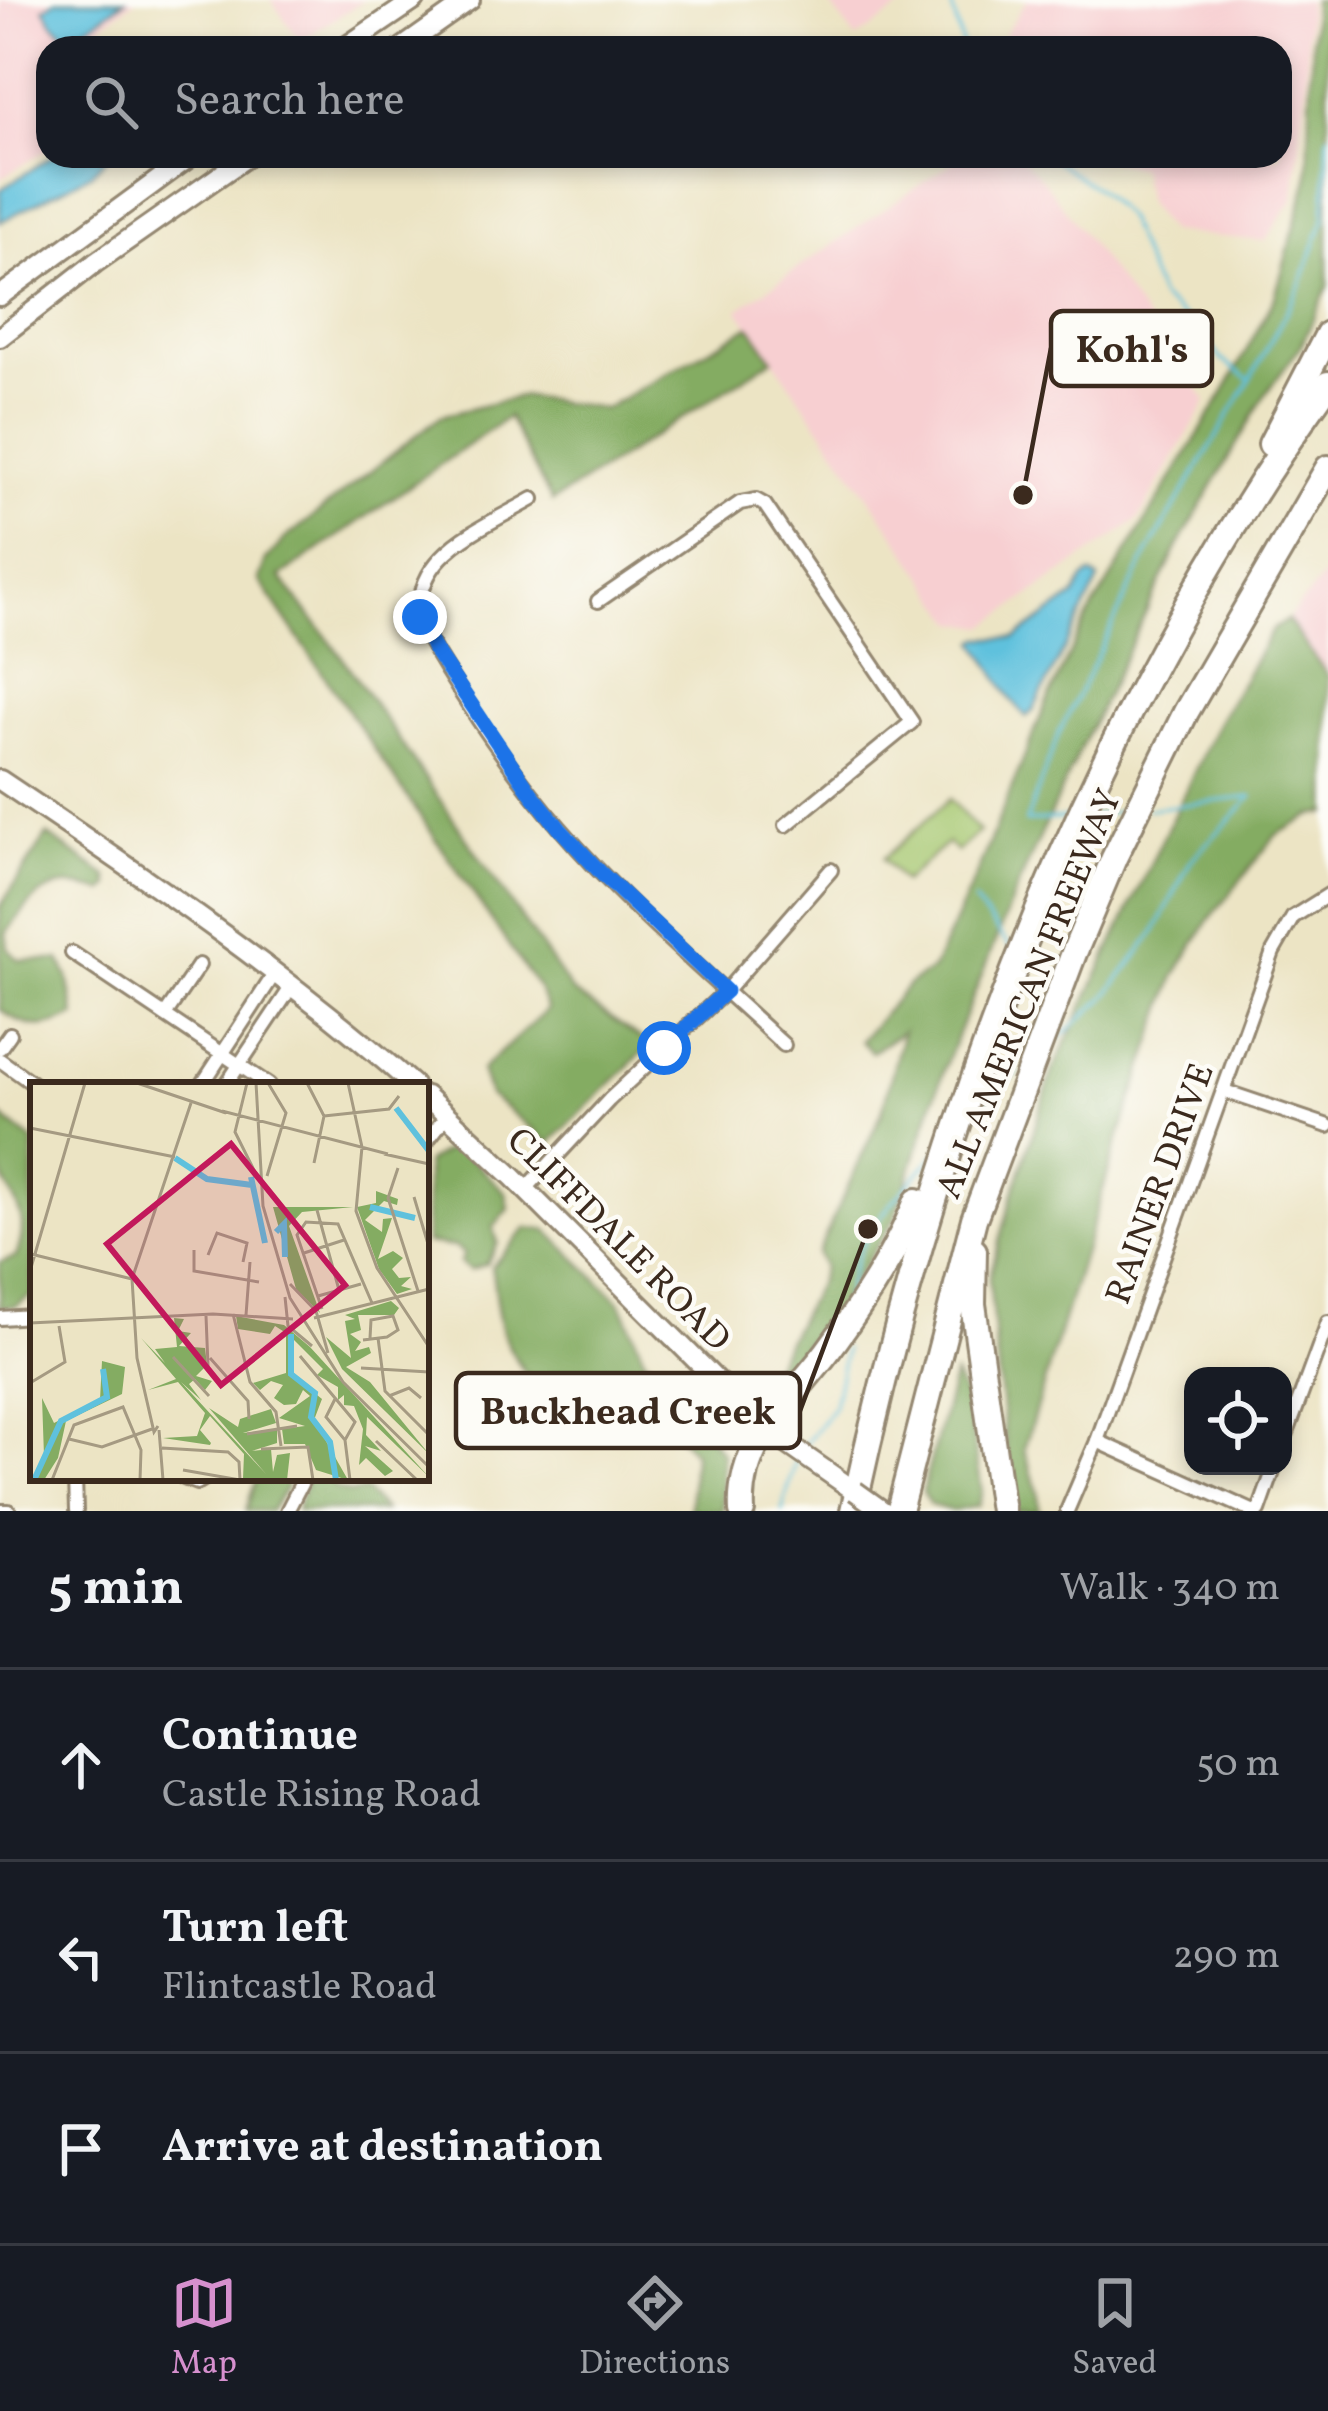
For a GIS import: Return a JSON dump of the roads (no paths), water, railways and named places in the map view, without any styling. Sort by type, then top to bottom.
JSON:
[{"type":"highway","points":[[1206,570],[1328,334]]},
{"type":"highway","name":"ALL AMERICAN FREEWAY","points":[[853,1511],[915,1256],[971,1077],[1080,812],[1145,679],[1206,570],[1328,384]]},
{"type":"highway","name":"ALL AMERICAN FREEWAY","points":[[899,1511],[974,1219],[1024,1079],[1114,858],[1197,693],[1323,477]]},
{"type":"highway","points":[[742,1511],[743,1477],[764,1427],[826,1353],[898,1245],[971,1077]]},
{"type":"highway","points":[[974,1219],[973,1304],[1002,1511]]},
{"type":"main road","points":[[362,36],[415,0]]},
{"type":"main road","points":[[419,36],[470,0]]},
{"type":"main road","points":[[0,296],[175,168]]},
{"type":"main road","points":[[0,337],[94,262],[231,168]]},
{"type":"main road","points":[[0,780],[292,986],[409,1082]]},
{"type":"main road","name":"CLIFFDALE ROAD","points":[[429,1099],[764,1427],[884,1511]]},
{"type":"street","points":[[533,499],[441,554],[422,587],[424,632],[560,829],[784,1045]]},
{"type":"street","points":[[598,602],[740,503],[756,500],[766,505],[912,722],[786,825]]},
{"type":"street","points":[[525,1190],[609,1100],[726,991],[831,870]]},
{"type":"street","name":"RAINER DRIVE","points":[[1067,1511],[1097,1441],[1280,936],[1304,907],[1328,895]]},
{"type":"street","points":[[72,953],[264,1082]]},
{"type":"street","points":[[165,1015],[200,964]]},
{"type":"street","points":[[204,1082],[274,973]]},
{"type":"street","points":[[228,1082],[292,986]]},
{"type":"street","points":[[0,1048],[10,1034]]},
{"type":"street","points":[[0,1060],[31,1082]]},
{"type":"street","points":[[1224,1091],[1328,1126]]},
{"type":"street","points":[[429,1138],[448,1115]]},
{"type":"street","points":[[17,1317],[30,1307]]},
{"type":"street","points":[[0,1318],[30,1316]]},
{"type":"street","points":[[1292,1420],[1328,1322]]},
{"type":"street","points":[[1097,1441],[1256,1511],[1271,1475]]},
{"type":"street","points":[[75,1481],[76,1511]]},
{"type":"street","points":[[287,1511],[302,1481]]},
{"type":"water","points":[[56,0],[125,0],[68,36],[44,8]]},
{"type":"water","points":[[36,166],[96,168],[0,222],[0,190]]},
{"type":"water","points":[[1091,574],[1099,579],[1097,584],[1026,717],[976,641],[1016,638],[1075,596]]},
{"type":"waterway","points":[[950,0],[960,36]]},
{"type":"waterway","points":[[1067,818],[1026,822],[1059,733],[1148,553],[1301,284],[1324,220],[1328,135]]},
{"type":"waterway","points":[[1066,168],[1125,216],[1160,298],[1202,332],[1221,359],[1249,379]]},
{"type":"waterway","points":[[1054,1042],[1104,999],[1155,932],[1191,860],[1252,797],[1148,809]]},
{"type":"waterway","points":[[1094,815],[1126,811]]},
{"type":"waterway","points":[[974,901],[1012,950]]},
{"type":"waterway","points":[[1025,968],[1046,1000]]},
{"type":"waterway","points":[[977,1109],[1018,1071]]},
{"type":"waterway","points":[[846,1303],[849,1279],[866,1239],[938,1151]]},
{"type":"waterway","points":[[803,1447],[834,1406],[845,1349]]},
{"type":"waterway","points":[[782,1511],[796,1461]]},
{"type":"place","name":"Kohl's","points":[[1023,495]]},
{"type":"place","name":"Buckhead Creek","points":[[868,1229]]}]
